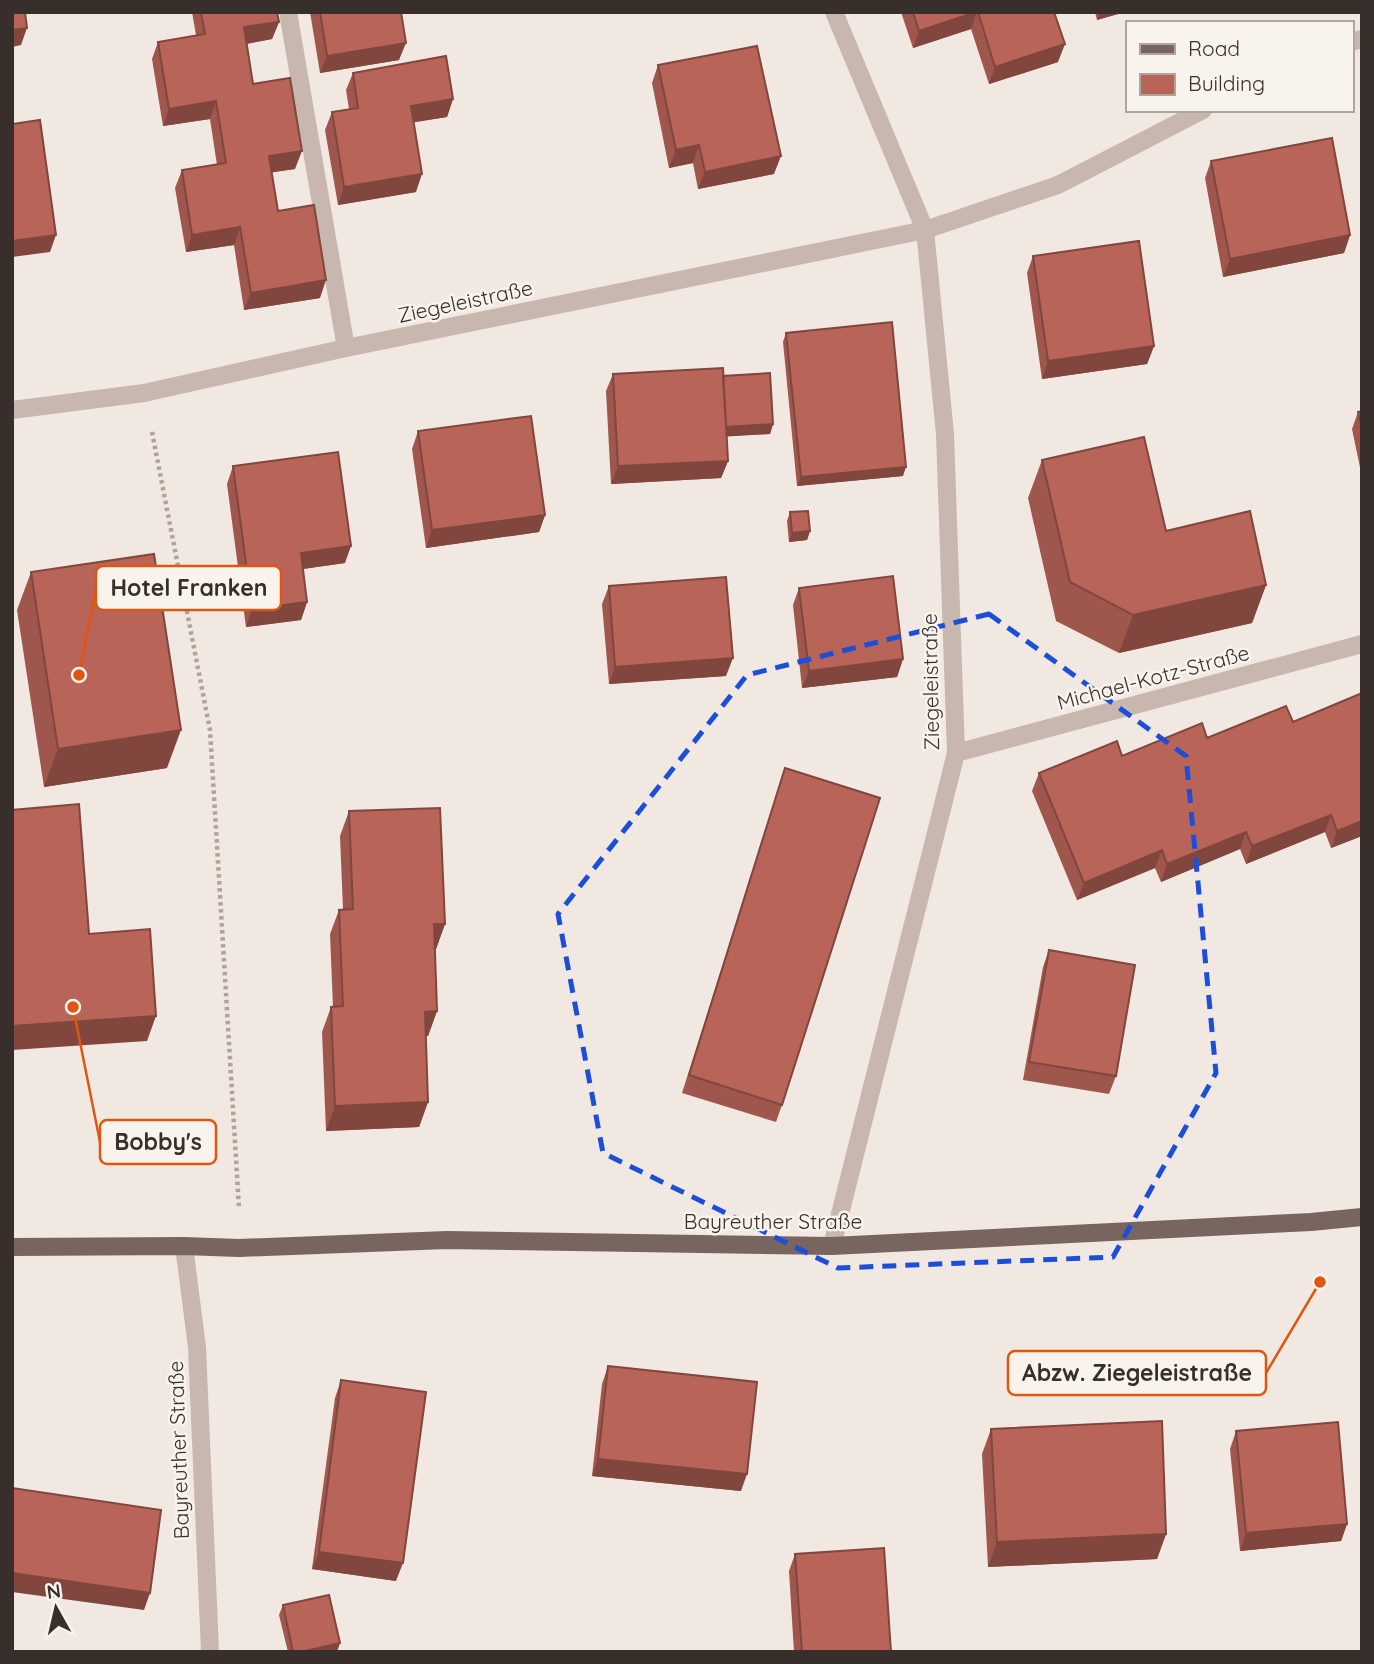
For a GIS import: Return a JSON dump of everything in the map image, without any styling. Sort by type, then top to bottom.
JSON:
[{"type":"main road","name":"Bayreuther Straße","points":[[12,1247],[239,1248],[447,1240],[832,1246],[1311,1222],[1362,1217]]},
{"type":"street","points":[[288,12],[346,348]]},
{"type":"street","name":"Ziegeleistraße","points":[[832,1246],[956,753],[945,434],[925,230],[834,12]]},
{"type":"street","points":[[925,230],[1058,185],[1199,112]]},
{"type":"street","name":"Ziegeleistraße","points":[[12,410],[144,393],[346,348],[925,230]]},
{"type":"street","name":"Michael-Kotz-Straße","points":[[956,753],[1362,644]]},
{"type":"street","name":"Bayreuther Straße","points":[[184,1246],[197,1348],[210,1652]]},
{"type":"path","points":[[144,393],[210,730],[241,1238],[239,1248]]},
{"type":"highlighted area","points":[[989,614],[1186,756],[1216,1073],[1113,1257],[838,1268],[603,1153],[558,914],[747,675]]},
{"type":"building","points":[[12,12],[25,12],[27,28],[12,30]]},
{"type":"building","points":[[201,12],[277,12],[279,22],[244,27],[253,84],[290,78],[302,151],[269,156],[278,211],[314,205],[326,280],[251,293],[240,227],[192,235],[182,170],[226,163],[216,101],[169,109],[158,42],[205,34]]},
{"type":"building","points":[[320,12],[401,12],[406,43],[327,56]]},
{"type":"building","points":[[913,12],[976,12],[919,31]]},
{"type":"building","points":[[978,12],[1054,12],[1065,44],[995,67]]},
{"type":"building","points":[[757,46],[781,156],[705,172],[699,145],[676,150],[658,65]]},
{"type":"building","points":[[446,56],[453,99],[411,106],[422,174],[344,187],[332,112],[358,108],[353,73]]},
{"type":"building","points":[[40,120],[56,235],[12,241],[12,124]]},
{"type":"building","points":[[1332,138],[1350,235],[1230,259],[1211,161]]},
{"type":"building","points":[[1139,241],[1154,346],[1048,361],[1033,256]]},
{"type":"building","points":[[892,322],[906,467],[801,477],[786,333]]},
{"type":"building","points":[[723,368],[728,461],[618,466],[613,374]]},
{"type":"building","points":[[770,373],[773,424],[726,427],[723,376]]},
{"type":"building","points":[[1362,411],[1362,429],[1358,412]]},
{"type":"building","points":[[531,416],[545,515],[432,530],[418,431]]},
{"type":"building","points":[[1144,437],[1166,531],[1250,511],[1266,585],[1133,615],[1070,582],[1042,460]]},
{"type":"building","points":[[338,452],[351,546],[301,553],[307,602],[252,609],[233,466]]},
{"type":"building","points":[[808,511],[810,531],[792,533],[790,512]]},
{"type":"building","points":[[154,554],[181,730],[58,749],[31,572]]},
{"type":"building","points":[[893,576],[903,659],[809,671],[799,588]]},
{"type":"building","points":[[726,577],[733,658],[615,667],[609,586]]},
{"type":"building","points":[[1362,693],[1362,821],[1337,831],[1331,815],[1252,846],[1246,832],[1167,864],[1162,850],[1084,883],[1039,773],[1117,741],[1122,756],[1202,723],[1207,738],[1286,706],[1293,722]]},
{"type":"building","points":[[785,768],[880,798],[782,1105],[689,1075]]},
{"type":"building","points":[[79,804],[89,934],[150,929],[156,1016],[12,1026],[12,810]]},
{"type":"building","points":[[440,808],[445,924],[434,924],[437,1011],[425,1012],[428,1102],[335,1106],[331,1007],[343,1006],[339,910],[353,909],[349,811]]},
{"type":"building","points":[[1049,950],[1135,965],[1116,1076],[1029,1062]]},
{"type":"building","points":[[608,1366],[757,1382],[747,1474],[598,1459]]},
{"type":"building","points":[[341,1380],[426,1392],[403,1563],[319,1552]]},
{"type":"building","points":[[1162,1421],[1166,1534],[997,1542],[991,1429]]},
{"type":"building","points":[[1338,1422],[1347,1524],[1246,1533],[1236,1431]]},
{"type":"building","points":[[12,1488],[161,1510],[150,1593],[12,1573]]},
{"type":"building","points":[[884,1548],[891,1652],[802,1652],[795,1554]]},
{"type":"building","points":[[329,1595],[340,1643],[293,1652],[283,1605]]},
{"type":"place","name":"Hotel Franken","points":[[79,675]]},
{"type":"place","name":"Bobby's","points":[[73,1007]]},
{"type":"place","name":"Abzw. Ziegeleistraße","points":[[1320,1282]]}]
